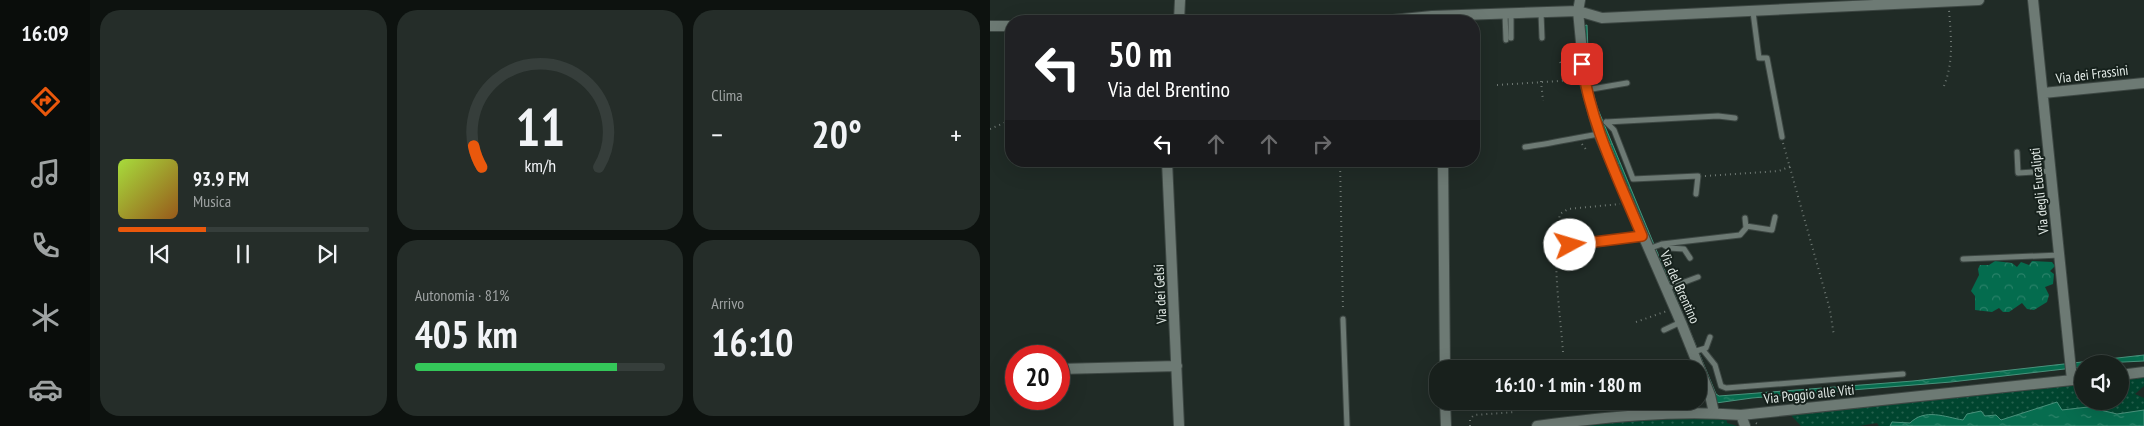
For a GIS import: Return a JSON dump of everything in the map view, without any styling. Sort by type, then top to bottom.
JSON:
[{"type":"street","points":[[1179,15],[1180,0]]},
{"type":"street","name":"Via del Brentino","points":[[1580,0],[1578,11],[1592,90],[1601,127],[1642,236],[1681,322],[1698,351],[1714,413]]},
{"type":"street","points":[[1470,15],[1578,11],[1602,18],[1979,0]]},
{"type":"street","name":"Via degli Eucalipti","points":[[2034,0],[2070,361],[2074,374]]},
{"type":"street","points":[[990,26],[1005,26]]},
{"type":"street","name":"Via dei Frassini","points":[[2043,93],[2144,83]]},
{"type":"street","name":"Via dei Gelsi","points":[[1167,167],[1180,426]]},
{"type":"street","points":[[1443,167],[1445,360]]},
{"type":"street","points":[[1070,369],[1177,366]]},
{"type":"street","points":[[2129,374],[2144,372]]},
{"type":"street","name":"Via Poggio alle Viti","points":[[1537,426],[1647,414],[1714,413],[1741,415],[2074,377]]},
{"type":"street","points":[[1446,410],[1446,426]]},
{"type":"street","points":[[1741,415],[1745,426]]},
{"type":"lane","points":[[1753,12],[1759,58],[1767,58],[1782,137]]},
{"type":"lane","points":[[1541,13],[1542,38]]},
{"type":"lane","points":[[1508,14],[1509,39]]},
{"type":"lane","points":[[1592,90],[1628,83]]},
{"type":"lane","points":[[1525,148],[1601,127],[1718,116],[1735,118]]},
{"type":"lane","points":[[1601,127],[1614,130],[1633,179],[1698,176],[1696,194]]},
{"type":"lane","points":[[2016,152],[2018,173],[2051,171]]},
{"type":"lane","points":[[1746,226],[1772,230],[1775,217]]},
{"type":"lane","points":[[1648,249],[1662,244],[1740,235],[1745,232],[1745,218]]},
{"type":"lane","points":[[1570,245],[1642,236]]},
{"type":"lane","points":[[1662,244],[1669,248],[1684,249],[1690,258]]},
{"type":"lane","points":[[1963,259],[2060,255]]},
{"type":"lane","points":[[1666,290],[1698,277]]},
{"type":"lane","points":[[1343,319],[1347,426]]},
{"type":"lane","points":[[1664,330],[1681,322]]},
{"type":"lane","points":[[1698,351],[1709,344],[1710,338]]},
{"type":"lane","points":[[1698,351],[1707,352],[1715,365],[1721,386],[1726,388],[1903,374]]},
{"type":"path","points":[[1944,86],[1950,72],[1952,57],[1948,2]]},
{"type":"path","points":[[1498,85],[1575,80],[1563,68],[1560,62]]},
{"type":"path","points":[[1541,81],[1542,102]]},
{"type":"path","points":[[990,129],[1005,123]]},
{"type":"path","points":[[1782,137],[1830,310],[1834,336]]},
{"type":"path","points":[[1698,176],[1779,171],[1790,166]]},
{"type":"path","points":[[1340,167],[1343,319]]},
{"type":"path","points":[[1563,352],[1558,274],[1558,224],[1560,214],[1568,209],[1610,206],[1628,202]]},
{"type":"path","points":[[1636,322],[1675,309]]},
{"type":"path","points":[[1470,426],[1470,419],[1474,415],[1516,412]]},
{"type":"shaded area","points":[[2144,372],[2144,386],[2135,394],[2144,398],[2144,410],[2117,414],[2100,410],[2129,410],[2129,374]]},
{"type":"shaded area","points":[[2074,380],[2074,409],[2061,410],[2038,408],[2001,420],[1963,420],[1930,414],[1910,423],[1892,422],[1890,426],[1879,426],[1877,423],[1859,426],[1801,426],[1786,410]]},
{"type":"shaded area","points":[[1726,414],[1727,423],[1737,426],[1539,426]]},
{"type":"green space","points":[[1995,261],[2012,263],[2017,267],[2021,262],[2029,265],[2032,261],[2052,262],[2055,266],[2050,271],[2054,274],[2053,284],[2045,287],[2049,295],[2047,302],[2034,310],[2027,309],[2022,303],[2009,312],[2003,312],[1999,308],[1992,312],[1975,310],[1975,296],[1971,291],[1979,275],[1978,269],[1980,265],[1989,265]]},
{"type":"water","points":[[1587,25],[1589,78],[1597,107],[1702,360],[1698,360],[1594,105],[1587,78],[1583,26]]},
{"type":"water","points":[[2144,355],[2144,361],[2129,362],[2129,357]]},
{"type":"water","points":[[2074,363],[2074,368],[1951,382],[1752,398],[1716,403],[1707,381],[1707,372],[1716,394],[1719,396],[1913,381]]},
{"type":"water","points":[[2057,402],[2062,410],[2100,410],[2117,414],[2144,410],[2144,426],[1890,426],[1892,422],[1910,423],[1916,418],[1929,415],[1963,420],[1967,414],[1981,411],[1985,416],[1996,415],[2001,420]]},
{"type":"route","points":[[1570,245],[1628,240],[1642,236],[1599,134],[1586,90],[1582,64]]}]
